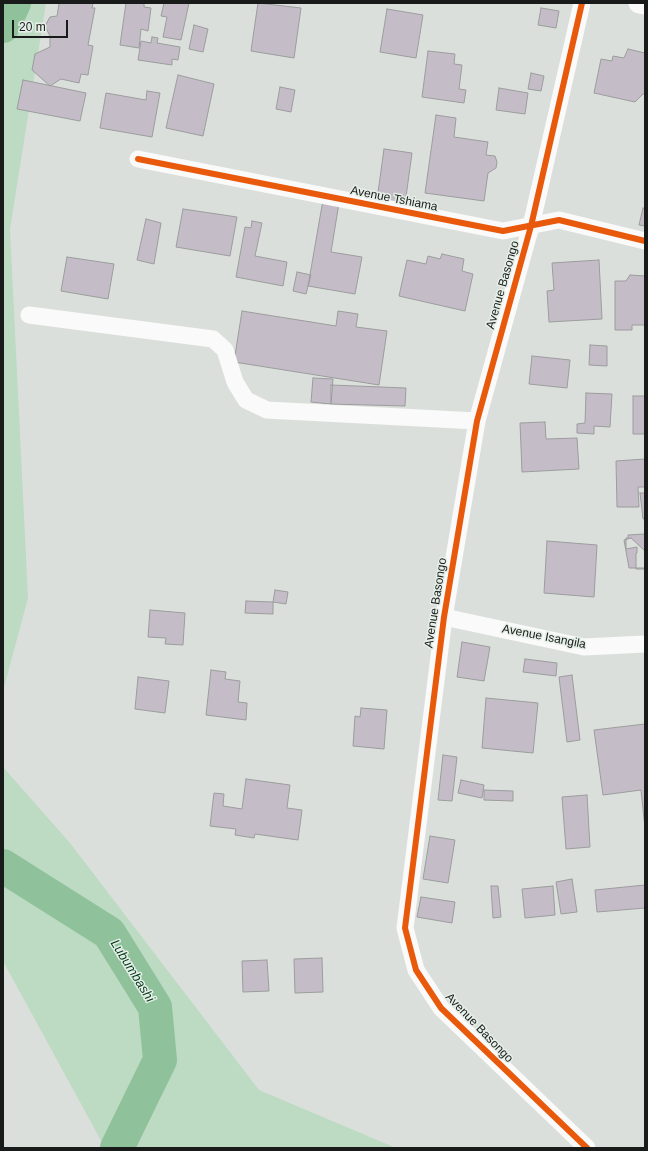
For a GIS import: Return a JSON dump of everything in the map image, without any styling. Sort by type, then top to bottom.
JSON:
[{"type":"street","name":"Avenue Basongo","points":[[582,3],[531,226],[477,421],[444,617],[405,928],[416,970],[441,1008],[587,1148]]},
{"type":"street","points":[[639,3],[645,4]]},
{"type":"street","name":"Avenue Tshiama","points":[[138,159],[503,231],[559,220],[645,241]]},
{"type":"street","points":[[29,314],[213,339],[225,350],[235,382],[246,400],[267,410],[477,421]]},
{"type":"street","name":"Avenue Isangila","points":[[444,617],[584,647],[645,644]]},
{"type":"green space","points":[[3,3],[46,3],[10,229],[28,598],[3,691]]},
{"type":"green space","points":[[3,767],[70,843],[259,1090],[396,1148],[105,1148],[3,961]]},
{"type":"building","points":[[60,3],[93,3],[92,8],[95,8],[88,45],[93,46],[88,75],[81,74],[79,83],[61,79],[50,86],[32,70],[35,54],[50,47],[50,36],[45,26],[50,17],[57,16]]},
{"type":"building","points":[[126,3],[144,3],[144,7],[151,8],[148,31],[141,29],[139,48],[120,45]]},
{"type":"building","points":[[164,3],[189,3],[181,40],[163,37],[167,17],[161,16]]},
{"type":"building","points":[[258,3],[301,8],[294,58],[251,51]]},
{"type":"building","points":[[541,8],[559,11],[556,28],[538,25]]},
{"type":"building","points":[[387,9],[423,15],[416,58],[380,52]]},
{"type":"building","points":[[194,25],[208,29],[203,52],[189,49]]},
{"type":"building","points":[[152,37],[158,38],[157,43],[180,47],[178,60],[172,59],[172,65],[138,60],[141,41],[151,43]]},
{"type":"building","points":[[628,49],[645,53],[645,94],[643,94],[635,102],[594,93],[601,59],[612,61],[613,56],[624,58]]},
{"type":"building","points":[[428,51],[455,54],[454,64],[462,65],[459,89],[466,90],[464,103],[422,97]]},
{"type":"building","points":[[531,73],[544,76],[541,91],[528,89]]},
{"type":"building","points":[[178,75],[214,84],[203,136],[166,128]]},
{"type":"building","points":[[23,80],[86,93],[80,121],[17,109]]},
{"type":"building","points":[[280,87],[295,90],[291,112],[276,109]]},
{"type":"building","points":[[499,88],[528,93],[525,114],[496,110]]},
{"type":"building","points":[[147,91],[160,93],[152,137],[100,128],[106,93],[146,100]]},
{"type":"building","points":[[436,115],[456,118],[454,137],[488,142],[486,155],[495,156],[497,162],[496,168],[488,173],[484,201],[425,193]]},
{"type":"building","points":[[384,149],[412,153],[405,204],[377,200]]},
{"type":"building","points":[[323,200],[339,203],[331,252],[362,257],[355,294],[308,286]]},
{"type":"building","points":[[643,208],[645,209],[645,226],[639,225]]},
{"type":"building","points":[[183,209],[237,217],[230,256],[176,247]]},
{"type":"building","points":[[146,219],[161,223],[154,264],[137,260]]},
{"type":"building","points":[[252,221],[262,223],[255,256],[287,262],[283,286],[236,277],[245,227],[251,228]]},
{"type":"building","points":[[442,254],[464,259],[462,271],[473,274],[465,311],[399,296],[407,260],[426,264],[428,256],[440,259]]},
{"type":"building","points":[[67,257],[114,264],[108,299],[61,291]]},
{"type":"building","points":[[599,260],[602,319],[549,322],[547,291],[554,290],[552,263]]},
{"type":"building","points":[[297,272],[311,275],[306,294],[293,291]]},
{"type":"building","points":[[630,275],[645,276],[645,325],[632,325],[632,330],[615,330],[615,281],[626,281]]},
{"type":"building","points":[[242,311],[336,326],[338,311],[358,314],[356,327],[387,331],[379,385],[234,362]]},
{"type":"building","points":[[590,345],[607,346],[607,366],[589,365]]},
{"type":"building","points":[[532,356],[570,360],[567,388],[529,384]]},
{"type":"building","points":[[313,378],[333,379],[331,404],[311,402]]},
{"type":"building","points":[[331,385],[406,388],[405,406],[331,404]]},
{"type":"building","points":[[586,393],[612,394],[610,427],[594,426],[594,434],[577,433],[577,424],[585,423]]},
{"type":"building","points":[[633,396],[645,396],[645,434],[633,434]]},
{"type":"building","points":[[545,422],[546,439],[577,438],[579,469],[522,472],[520,423]]},
{"type":"building","points":[[645,459],[645,487],[638,487],[639,507],[617,507],[616,461]]},
{"type":"building","points":[[640,493],[645,493],[645,519],[643,519]]},
{"type":"building","points":[[645,534],[645,569],[636,569],[637,547],[626,549],[626,538],[628,538],[628,535]]},
{"type":"building","points":[[631,538],[645,551],[645,568],[629,568],[624,540]]},
{"type":"building","points":[[547,541],[597,545],[594,597],[544,593]]},
{"type":"building","points":[[275,590],[288,592],[286,604],[273,602]]},
{"type":"building","points":[[246,601],[273,602],[273,614],[245,613]]},
{"type":"building","points":[[150,610],[185,613],[183,645],[165,644],[166,638],[148,637]]},
{"type":"building","points":[[462,642],[490,647],[484,681],[457,677]]},
{"type":"building","points":[[525,659],[557,663],[556,676],[523,672]]},
{"type":"building","points":[[211,670],[226,672],[225,679],[240,681],[238,702],[247,703],[246,720],[206,715]]},
{"type":"building","points":[[572,675],[580,740],[567,742],[559,677]]},
{"type":"building","points":[[138,677],[169,681],[165,713],[135,709]]},
{"type":"building","points":[[486,698],[538,703],[533,753],[482,748]]},
{"type":"building","points":[[361,708],[387,710],[384,749],[353,746],[355,716],[360,717]]},
{"type":"building","points":[[645,724],[645,828],[641,790],[603,795],[594,730]]},
{"type":"building","points":[[443,755],[457,757],[452,801],[438,800]]},
{"type":"building","points":[[246,779],[290,785],[287,808],[302,810],[298,840],[255,834],[254,838],[235,835],[236,829],[210,826],[214,793],[224,794],[223,806],[242,809]]},
{"type":"building","points":[[461,780],[484,785],[482,798],[458,793]]},
{"type":"building","points":[[484,790],[513,791],[513,801],[484,800]]},
{"type":"building","points":[[587,795],[590,847],[566,849],[562,797]]},
{"type":"building","points":[[430,836],[455,840],[448,883],[423,879]]},
{"type":"building","points":[[572,879],[577,912],[561,914],[556,882]]},
{"type":"building","points":[[645,885],[645,908],[597,912],[595,890]]},
{"type":"building","points":[[491,886],[498,886],[501,917],[493,918]]},
{"type":"building","points":[[553,886],[555,915],[525,918],[522,889]]},
{"type":"building","points":[[421,897],[455,902],[452,923],[417,917]]},
{"type":"building","points":[[322,958],[323,992],[295,993],[294,959]]},
{"type":"building","points":[[267,960],[269,991],[243,992],[242,961]]},
{"type":"waterway","name":"Lubumbashi","points":[[3,26],[14,3]]},
{"type":"waterway","name":"Lubumbashi","points":[[3,866],[109,933],[155,1007],[160,1060],[117,1148]]},
{"type":"cycle path","points":[[582,3],[531,226],[477,421],[444,617],[405,928],[416,970],[441,1008],[587,1148]]},
{"type":"cycle path","points":[[138,159],[503,231],[559,220],[645,241]]}]
